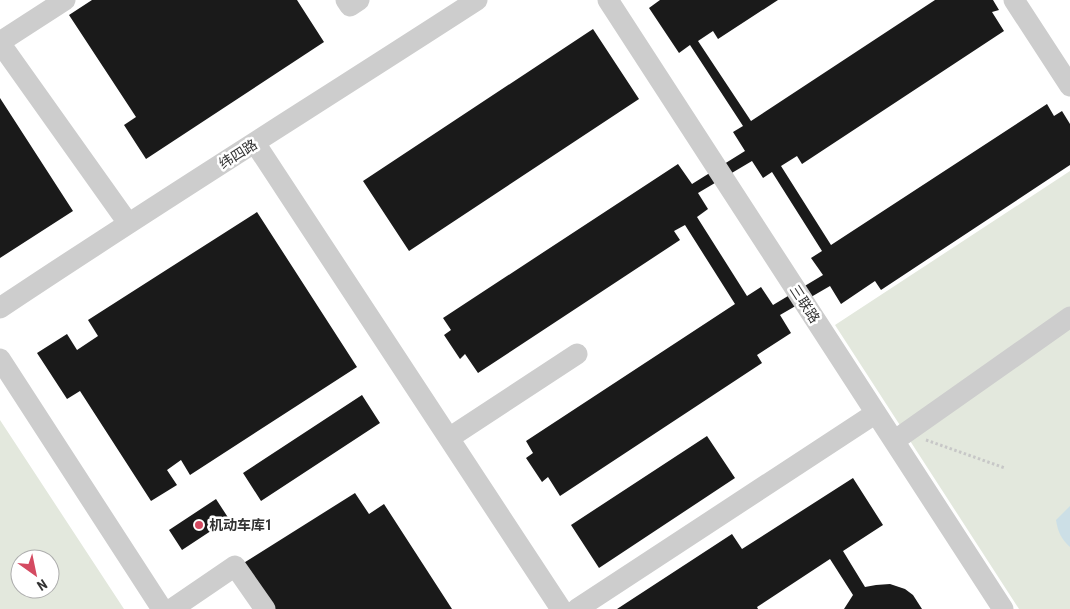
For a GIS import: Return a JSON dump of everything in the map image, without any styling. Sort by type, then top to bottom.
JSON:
[{"type":"street","points":[[65,0],[0,43],[128,222]]},
{"type":"street","points":[[346,0],[350,6],[359,0]]},
{"type":"street","name":"纬四路","points":[[0,308],[128,222],[255,143],[477,0]]},
{"type":"street","name":"三联路","points":[[608,0],[1003,609]]},
{"type":"street","points":[[1014,0],[1070,86]]},
{"type":"street","points":[[255,143],[449,438],[553,606]]},
{"type":"street","points":[[894,441],[1070,317]]},
{"type":"street","points":[[449,438],[577,354]]},
{"type":"street","points":[[0,359],[162,609]]},
{"type":"street","points":[[577,609],[876,414]]},
{"type":"street","points":[[172,609],[235,566],[263,608]]},
{"type":"path","points":[[926,440],[1005,468]]},
{"type":"shaded area","points":[[1070,171],[1070,609],[1019,609],[835,325]]},
{"type":"shaded area","points":[[0,420],[124,609],[0,609]]},
{"type":"shaded area","points":[[1070,506],[1070,547],[1060,535],[1056,520]]},
{"type":"building","points":[[92,0],[297,0],[324,42],[146,159],[124,125],[136,117],[69,15]]},
{"type":"building","points":[[660,0],[778,0],[718,39],[713,31],[698,41],[751,121],[935,0],[993,0],[999,10],[992,12],[1004,31],[802,164],[797,156],[781,166],[831,245],[1047,104],[1054,116],[1062,111],[1070,124],[1070,165],[881,290],[875,281],[841,304],[830,286],[780,315],[791,333],[757,355],[762,363],[560,496],[548,477],[542,482],[526,458],[533,453],[526,441],[735,304],[685,225],[674,231],[680,240],[478,373],[465,354],[460,359],[444,335],[451,330],[443,318],[678,164],[692,184],[745,151],[733,132],[743,126],[690,45],[679,53],[649,8]],"holes":[[[752,161],[763,178],[772,172],[822,251],[811,258],[823,275],[773,305],[761,287],[747,296],[697,217],[708,209],[698,193]]]},
{"type":"building","points":[[593,29],[639,99],[409,251],[363,181]]},
{"type":"building","points":[[0,98],[73,211],[0,258]]},
{"type":"building","points":[[257,212],[357,367],[190,475],[181,460],[167,470],[177,485],[151,501],[80,391],[67,399],[37,353],[67,334],[77,350],[98,336],[88,320]]},
{"type":"building","points":[[362,395],[380,423],[261,501],[243,473]]},
{"type":"building","points":[[707,436],[735,478],[599,568],[571,525]]},
{"type":"building","points":[[853,478],[883,525],[843,551],[865,587],[890,584],[905,589],[913,595],[922,609],[844,609],[853,595],[830,559],[757,607],[758,609],[617,609],[732,534],[742,549]]},
{"type":"building","points":[[355,493],[369,514],[384,504],[452,609],[271,609],[242,564]]},
{"type":"building","name":"机动车库1","points":[[216,499],[229,519],[182,550],[169,530]]},
{"type":"place","name":"机动车库1","points":[[199,525]]}]
